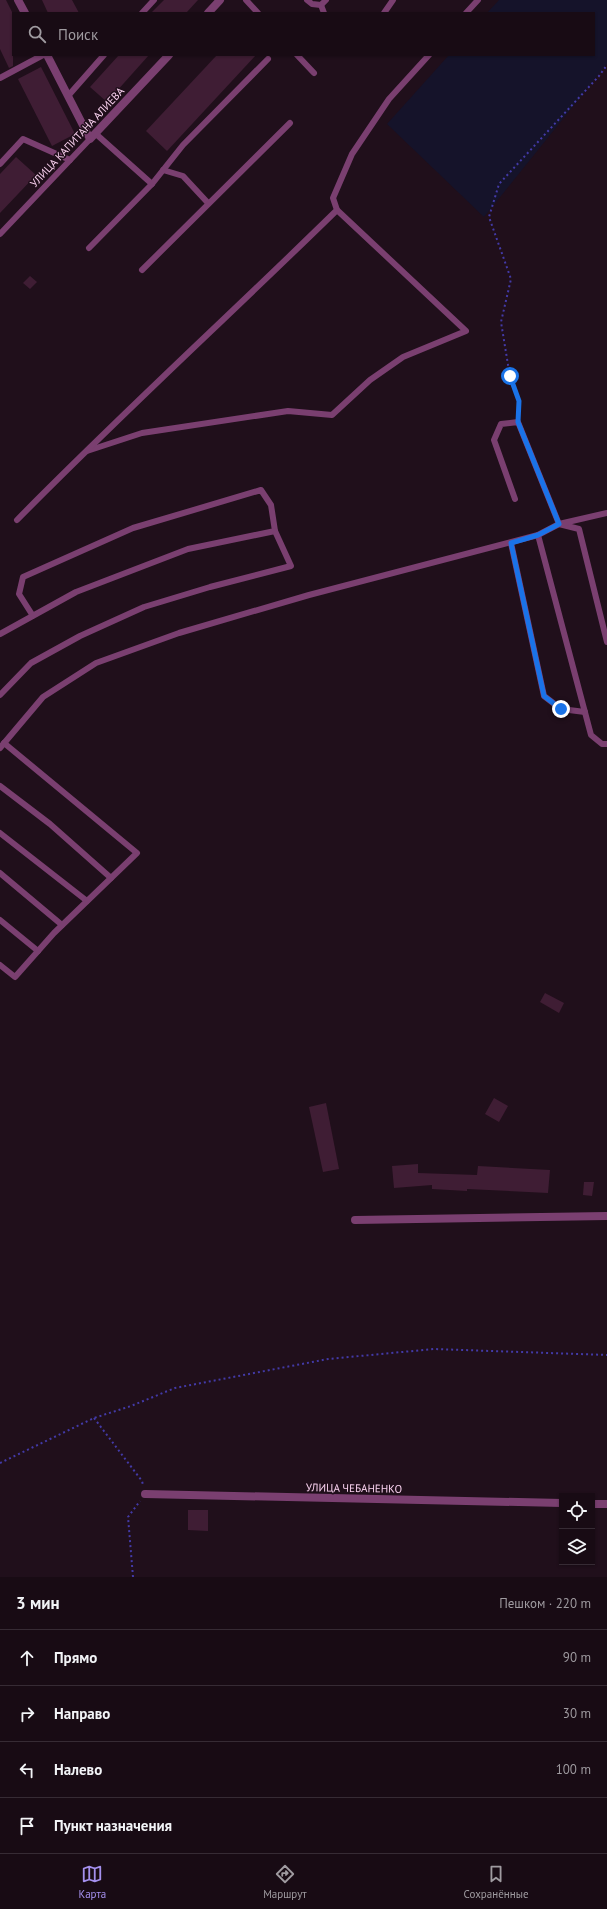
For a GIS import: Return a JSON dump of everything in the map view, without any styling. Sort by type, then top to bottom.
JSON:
[{"type":"street","points":[[18,0],[24,12]]},
{"type":"street","points":[[209,12],[220,0]]},
{"type":"street","points":[[48,56],[68,96],[93,136]]},
{"type":"street","name":"УЛИЦА КАПИТАНА АЛИЕВА","points":[[93,136],[168,56]]},
{"type":"street","points":[[355,1220],[607,1216]]},
{"type":"street","name":"УЛИЦА ЧЕБАНЕНКО","points":[[145,1494],[559,1503]]},
{"type":"street","points":[[595,1504],[607,1504]]},
{"type":"lane","points":[[143,12],[154,0]]},
{"type":"lane","points":[[246,0],[257,12]]},
{"type":"lane","points":[[307,0],[312,4],[321,5]]},
{"type":"lane","points":[[321,5],[326,0]]},
{"type":"lane","points":[[385,12],[393,0]]},
{"type":"lane","points":[[467,12],[478,0]]},
{"type":"lane","points":[[321,5],[324,12]]},
{"type":"lane","points":[[0,78],[41,56]]},
{"type":"lane","points":[[68,96],[103,56]]},
{"type":"lane","points":[[298,56],[314,73]]},
{"type":"lane","points":[[84,452],[142,433],[288,412],[332,415],[370,380],[402,357],[466,331],[337,210],[333,198],[352,154],[389,99],[427,56]]},
{"type":"lane","points":[[89,248],[152,184],[183,145],[268,59]]},
{"type":"lane","points":[[142,270],[290,123]]},
{"type":"lane","points":[[93,136],[152,184]]},
{"type":"lane","name":"УЛИЦА КАПИТАНА АЛИЕВА","points":[[0,234],[93,136]]},
{"type":"lane","points":[[0,164],[23,139],[70,160]]},
{"type":"lane","points":[[163,170],[182,176],[208,203]]},
{"type":"lane","points":[[17,520],[84,452],[246,299],[337,210]]},
{"type":"lane","points":[[516,499],[494,440],[501,424],[518,422],[559,524]]},
{"type":"lane","points":[[0,695],[31,663],[80,636],[144,607],[210,587],[291,566],[275,531],[271,505],[261,490],[132,528],[23,577],[19,594],[33,616]]},
{"type":"lane","points":[[0,964],[16,977],[62,925],[137,853],[2,745],[43,697],[96,663],[179,633],[309,595],[511,543],[538,535],[559,524],[607,514]]},
{"type":"lane","points":[[559,524],[579,529],[607,642]]},
{"type":"lane","points":[[0,634],[76,592],[188,549],[275,531]]},
{"type":"lane","points":[[538,535],[591,735],[602,744],[607,744]]},
{"type":"lane","points":[[511,543],[544,696],[561,709],[585,712]]},
{"type":"lane","points":[[0,786],[50,824],[111,878]]},
{"type":"lane","points":[[0,833],[87,901]]},
{"type":"lane","points":[[0,873],[62,925]]},
{"type":"lane","points":[[0,920],[38,951]]},
{"type":"path","points":[[518,422],[519,401],[510,376],[501,322],[511,279],[489,217],[499,184],[599,76],[607,65]]},
{"type":"path","points":[[0,1463],[94,1418],[131,1406],[175,1388],[328,1358],[434,1349],[607,1356]]},
{"type":"path","points":[[94,1418],[142,1481],[145,1494],[128,1517],[133,1577]]},
{"type":"shaded area","points":[[499,0],[607,0],[607,64],[484,217],[387,124],[448,56],[595,56],[595,12],[488,12]]},
{"type":"building","points":[[0,0],[6,0],[12,12],[13,66],[9,68],[0,49]]},
{"type":"building","points":[[42,0],[72,0],[78,12],[48,12]]},
{"type":"building","points":[[164,0],[198,0],[187,12],[152,12]]},
{"type":"building","points":[[118,56],[148,56],[107,102],[90,87]]},
{"type":"building","points":[[216,56],[255,56],[167,151],[146,131]]},
{"type":"building","points":[[41,67],[75,134],[52,146],[18,79]]},
{"type":"building","points":[[16,157],[36,175],[0,213],[0,174]]},
{"type":"building","points":[[30,276],[37,282],[30,289],[23,283]]},
{"type":"building","points":[[545,993],[564,1003],[559,1013],[540,1002]]},
{"type":"building","points":[[494,1098],[508,1106],[499,1122],[485,1114]]},
{"type":"building","points":[[326,1103],[339,1169],[323,1172],[309,1107]]},
{"type":"building","points":[[418,1164],[418,1173],[477,1175],[478,1166],[550,1170],[548,1193],[467,1189],[467,1191],[432,1189],[432,1185],[394,1188],[392,1166]]},
{"type":"building","points":[[584,1182],[594,1182],[592,1196],[583,1195]]},
{"type":"building","points":[[188,1510],[208,1510],[208,1531],[188,1530]]},
{"type":"route","points":[[510,376],[519,401],[518,422],[559,524],[538,535],[511,543],[544,696],[561,709]]}]
